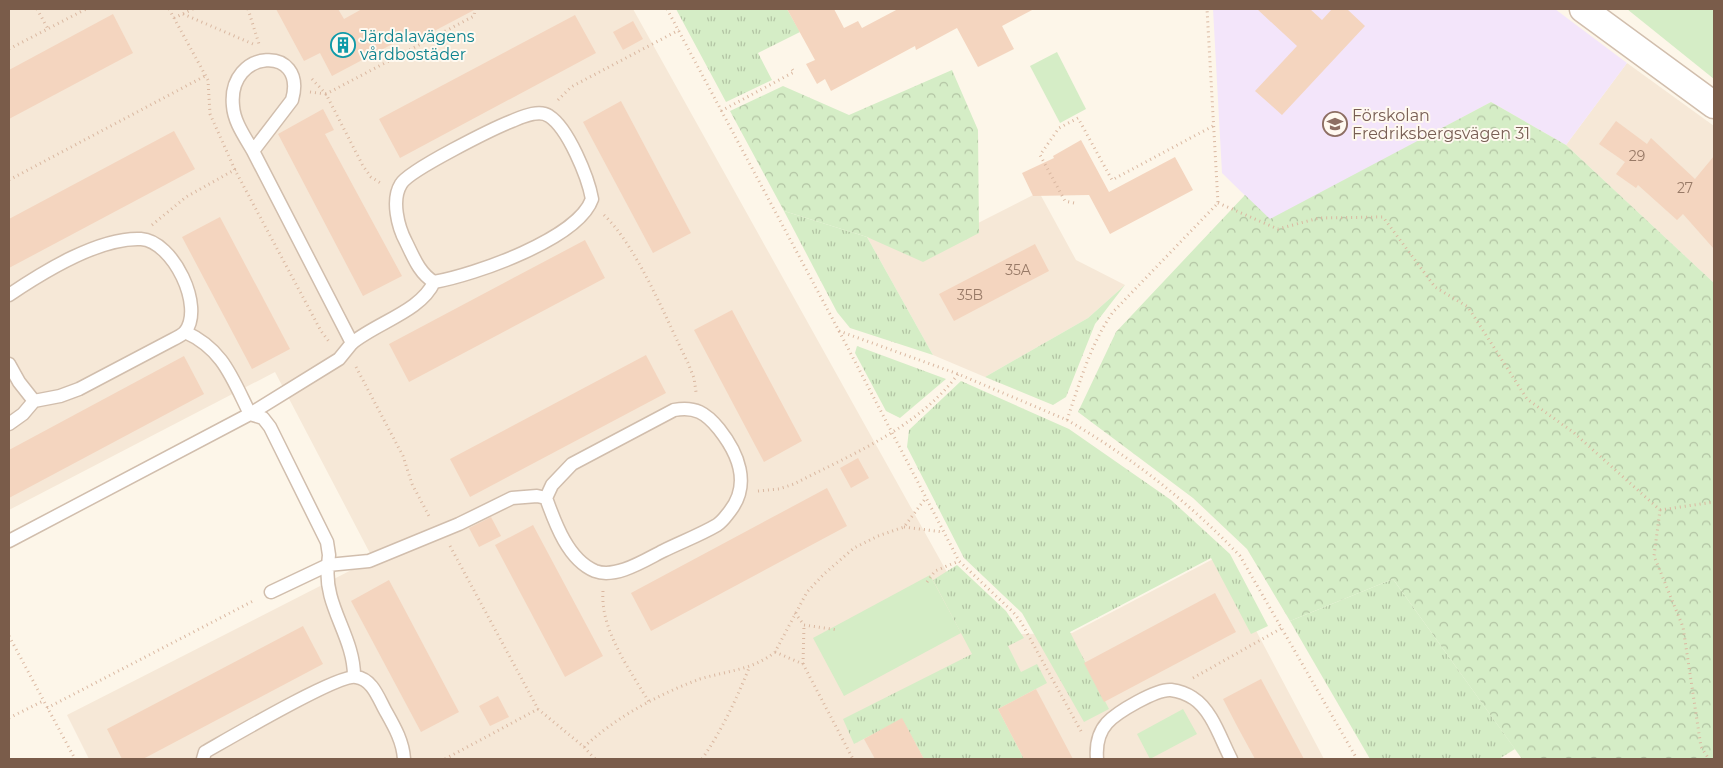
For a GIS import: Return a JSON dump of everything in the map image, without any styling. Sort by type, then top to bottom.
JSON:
[{"type":"street","points":[[1583,9],[1714,105]]},
{"type":"lane","points":[[255,155],[292,100],[295,91],[291,72],[284,64],[264,59],[252,62],[243,70],[233,91],[233,107],[236,121],[255,155],[348,348]]},
{"type":"lane","points":[[542,113],[549,115],[558,126],[585,171],[592,199],[583,215],[575,222],[542,241],[480,270],[461,277],[434,282],[420,269],[403,237],[397,212],[397,193],[407,177],[511,122],[531,115],[542,113]]},
{"type":"lane","points":[[9,295],[87,251],[107,245],[142,239],[164,250],[180,271],[191,308],[185,332],[79,389],[34,401],[23,414],[9,424]]},
{"type":"lane","points":[[9,542],[250,414],[348,348],[372,328],[419,303],[430,291],[434,282]]},
{"type":"lane","points":[[185,332],[201,339],[219,356],[250,414],[263,418],[270,427],[327,542],[330,555],[328,588],[352,651],[354,676]]},
{"type":"lane","points":[[9,364],[19,382],[34,401]]},
{"type":"lane","points":[[692,408],[710,417],[724,435],[740,466],[742,489],[734,506],[718,524],[634,565],[609,573],[590,568],[576,556],[554,520],[546,498],[557,479],[572,464],[674,410],[692,408]]},
{"type":"lane","points":[[272,592],[328,565],[369,561],[512,498],[537,496],[546,498]]},
{"type":"lane","points":[[203,759],[206,752],[251,726],[311,694],[354,676],[367,680],[374,690],[398,733],[404,750],[404,759]]},
{"type":"lane","points":[[1097,759],[1098,741],[1105,724],[1122,711],[1164,691],[1183,693],[1194,698],[1202,706],[1231,759]]},
{"type":"path","points":[[37,9],[48,29]]},
{"type":"path","points":[[9,49],[86,9]]},
{"type":"path","points":[[169,9],[209,85],[210,114],[235,170],[321,331],[328,341],[348,348],[403,456],[423,507],[452,548],[538,709],[584,747],[595,759]]},
{"type":"path","points":[[174,18],[193,9]]},
{"type":"path","points":[[295,91],[326,94],[474,16],[476,9]]},
{"type":"path","points":[[667,9],[959,561],[1013,612],[1079,730],[1086,738],[1098,741]]},
{"type":"path","points":[[1067,420],[1091,350],[1108,319],[1151,271],[1218,203],[1207,9]]},
{"type":"path","points":[[183,14],[261,47],[264,59]]},
{"type":"path","points":[[549,115],[560,96],[571,86],[679,30]]},
{"type":"path","points":[[721,111],[794,72],[792,69]]},
{"type":"path","points":[[9,180],[205,76]]},
{"type":"path","points":[[326,94],[363,166],[371,177],[397,193]]},
{"type":"path","points":[[1074,203],[1064,201],[1040,155],[1059,128],[1078,118],[1112,180],[1213,126]]},
{"type":"path","points":[[142,239],[154,221],[169,209],[235,170],[255,155]]},
{"type":"path","points":[[590,203],[615,226],[625,241],[688,363],[696,392],[692,408]]},
{"type":"path","points":[[1218,203],[1278,229],[1319,218],[1383,217],[1435,288],[1468,307],[1527,399],[1573,432],[1660,510]]},
{"type":"path","points":[[839,331],[958,374],[1067,420],[1130,458],[1214,528],[1240,556],[1357,759]]},
{"type":"path","points":[[742,489],[760,491],[779,490],[891,433],[935,398],[958,374]]},
{"type":"path","points":[[904,527],[926,499]]},
{"type":"path","points":[[1660,510],[1714,502]]},
{"type":"path","points":[[1660,510],[1654,556],[1683,627],[1701,747],[1709,759]]},
{"type":"path","points":[[584,747],[614,723],[649,702],[715,674],[749,668],[776,652],[807,592],[841,558],[878,536],[904,527],[943,533]]},
{"type":"path","points":[[927,582],[935,571],[959,561]]},
{"type":"path","points":[[605,573],[604,613],[629,668],[649,702]]},
{"type":"path","points":[[48,708],[272,592]]},
{"type":"path","points":[[795,613],[804,625],[803,664],[853,759]]},
{"type":"path","points":[[804,625],[838,630]]},
{"type":"path","points":[[1183,693],[1196,676],[1282,628]]},
{"type":"path","points":[[9,636],[75,759]]},
{"type":"path","points":[[776,652],[803,664]]},
{"type":"path","points":[[702,759],[716,739],[735,703],[749,668]]},
{"type":"path","points":[[9,718],[44,701]]},
{"type":"path","points":[[445,759],[538,709]]},
{"type":"shaded area","points":[[9,9],[633,9],[982,635],[1072,633],[1217,557],[1324,759],[89,759],[67,715],[373,559],[275,372],[9,510]]},
{"type":"shaded area","name":"Förskolan Fredriksbergsvägen 31","points":[[1213,9],[1555,9],[1627,63],[1566,145],[1491,102],[1270,220],[1222,173]]},
{"type":"shaded area","points":[[1627,63],[1714,126],[1714,283],[1566,145]]},
{"type":"shaded area","points":[[1039,192],[1076,260],[1125,285],[1088,318],[985,377],[933,355],[867,237],[919,253]]},
{"type":"green space","points":[[676,9],[787,9],[800,32],[758,53],[772,80],[726,102]]},
{"type":"green space","points":[[1627,9],[1714,9],[1714,79]]},
{"type":"green space","points":[[1057,52],[1086,109],[1060,123],[1030,66]]},
{"type":"green space","points":[[952,70],[978,130],[979,233],[923,262],[867,237],[784,211],[730,111],[783,86],[849,115]]},
{"type":"green space","points":[[1491,102],[1566,145],[1714,283],[1714,759],[1522,759],[1393,579],[1290,621],[1247,549],[1193,498],[1078,412],[1116,332],[1245,195],[1270,219]]},
{"type":"green space","points":[[784,211],[867,237],[933,355],[850,328],[837,312]]},
{"type":"green space","points":[[1125,285],[1095,324],[1066,397],[1053,405],[985,377],[1088,318]]},
{"type":"green space","points":[[857,346],[946,379],[900,418],[886,411],[855,353]]},
{"type":"green space","points":[[961,381],[1069,429],[1171,500],[1230,554],[1268,626],[1251,634],[1211,558],[1070,632],[1109,709],[1084,722],[1022,613],[964,558],[907,447],[909,430]]},
{"type":"green space","points":[[957,565],[1006,611],[1024,638],[1008,646],[1021,672],[1037,664],[1047,683],[998,709],[1024,759],[924,759],[902,719],[854,744],[843,719],[972,654],[933,580]]},
{"type":"green space","points":[[930,575],[961,633],[844,696],[813,638]]},
{"type":"green space","points":[[1393,579],[1515,749],[1499,759],[1370,759],[1290,621]]},
{"type":"green space","points":[[1183,709],[1197,734],[1150,759],[1137,734]]},
{"type":"building","name":"Järdalavägens vårdbostäder","points":[[276,9],[338,9],[344,19],[362,9],[476,9],[421,38],[417,31],[332,76],[320,53],[304,61]]},
{"type":"building","points":[[787,9],[834,9],[844,28],[858,21],[862,28],[898,9],[1034,9],[1002,26],[1014,49],[978,67],[957,28],[916,50],[915,46],[831,91],[825,79],[817,84],[806,64],[815,60]]},
{"type":"building","points":[[1257,9],[1310,9],[1322,20],[1332,9],[1347,9],[1365,26],[1282,115],[1255,91],[1297,46]]},
{"type":"building","points":[[113,14],[133,53],[9,119],[9,70]]},
{"type":"building","points":[[575,15],[596,53],[400,158],[379,119]]},
{"type":"building","points":[[633,21],[643,39],[623,50],[613,32]]},
{"type":"building","points":[[621,101],[691,233],[653,253],[583,122]]},
{"type":"building","points":[[323,109],[334,130],[325,134],[402,276],[363,296],[278,134]]},
{"type":"building","points":[[1616,121],[1647,144],[1651,138],[1695,179],[1714,156],[1714,249],[1683,214],[1677,220],[1638,185],[1636,188],[1616,174],[1625,162],[1599,144]]},
{"type":"building","points":[[174,131],[195,169],[9,268],[9,219]]},
{"type":"building","points":[[1081,140],[1109,192],[1175,157],[1193,190],[1110,234],[1089,195],[1033,196],[1022,173],[1054,158],[1053,156]]},
{"type":"building","points":[[220,217],[290,349],[252,369],[182,237]]},
{"type":"building","points":[[585,240],[605,278],[409,382],[389,344]]},
{"type":"building","points":[[1035,244],[1049,271],[954,321],[939,294]]},
{"type":"building","points":[[732,310],[802,441],[764,462],[694,330]]},
{"type":"building","points":[[646,355],[666,393],[470,497],[450,459]]},
{"type":"building","points":[[184,356],[204,394],[9,498],[9,450]]},
{"type":"building","points":[[858,458],[869,478],[851,488],[840,468]]},
{"type":"building","points":[[827,488],[847,526],[651,631],[631,593]]},
{"type":"building","points":[[491,517],[501,536],[479,547],[469,528]]},
{"type":"building","points":[[533,525],[603,656],[565,677],[495,545]]},
{"type":"building","points":[[389,580],[459,712],[421,732],[351,601]]},
{"type":"building","points":[[1215,593],[1236,632],[1104,702],[1084,663]]},
{"type":"building","points":[[303,626],[323,664],[143,759],[122,759],[107,729]]},
{"type":"building","points":[[1261,679],[1304,759],[1255,759],[1237,726],[1223,699]]},
{"type":"building","points":[[1036,689],[1073,759],[1024,759],[998,709]]},
{"type":"building","points":[[498,696],[509,717],[490,726],[479,706]]},
{"type":"building","points":[[902,718],[924,759],[875,759],[864,739]]},
{"type":"place","name":"Järdalavägens vårdbostäder","points":[[343,45]]},
{"type":"place","name":"Förskolan Fredriksbergsvägen 31","points":[[1335,124]]}]
